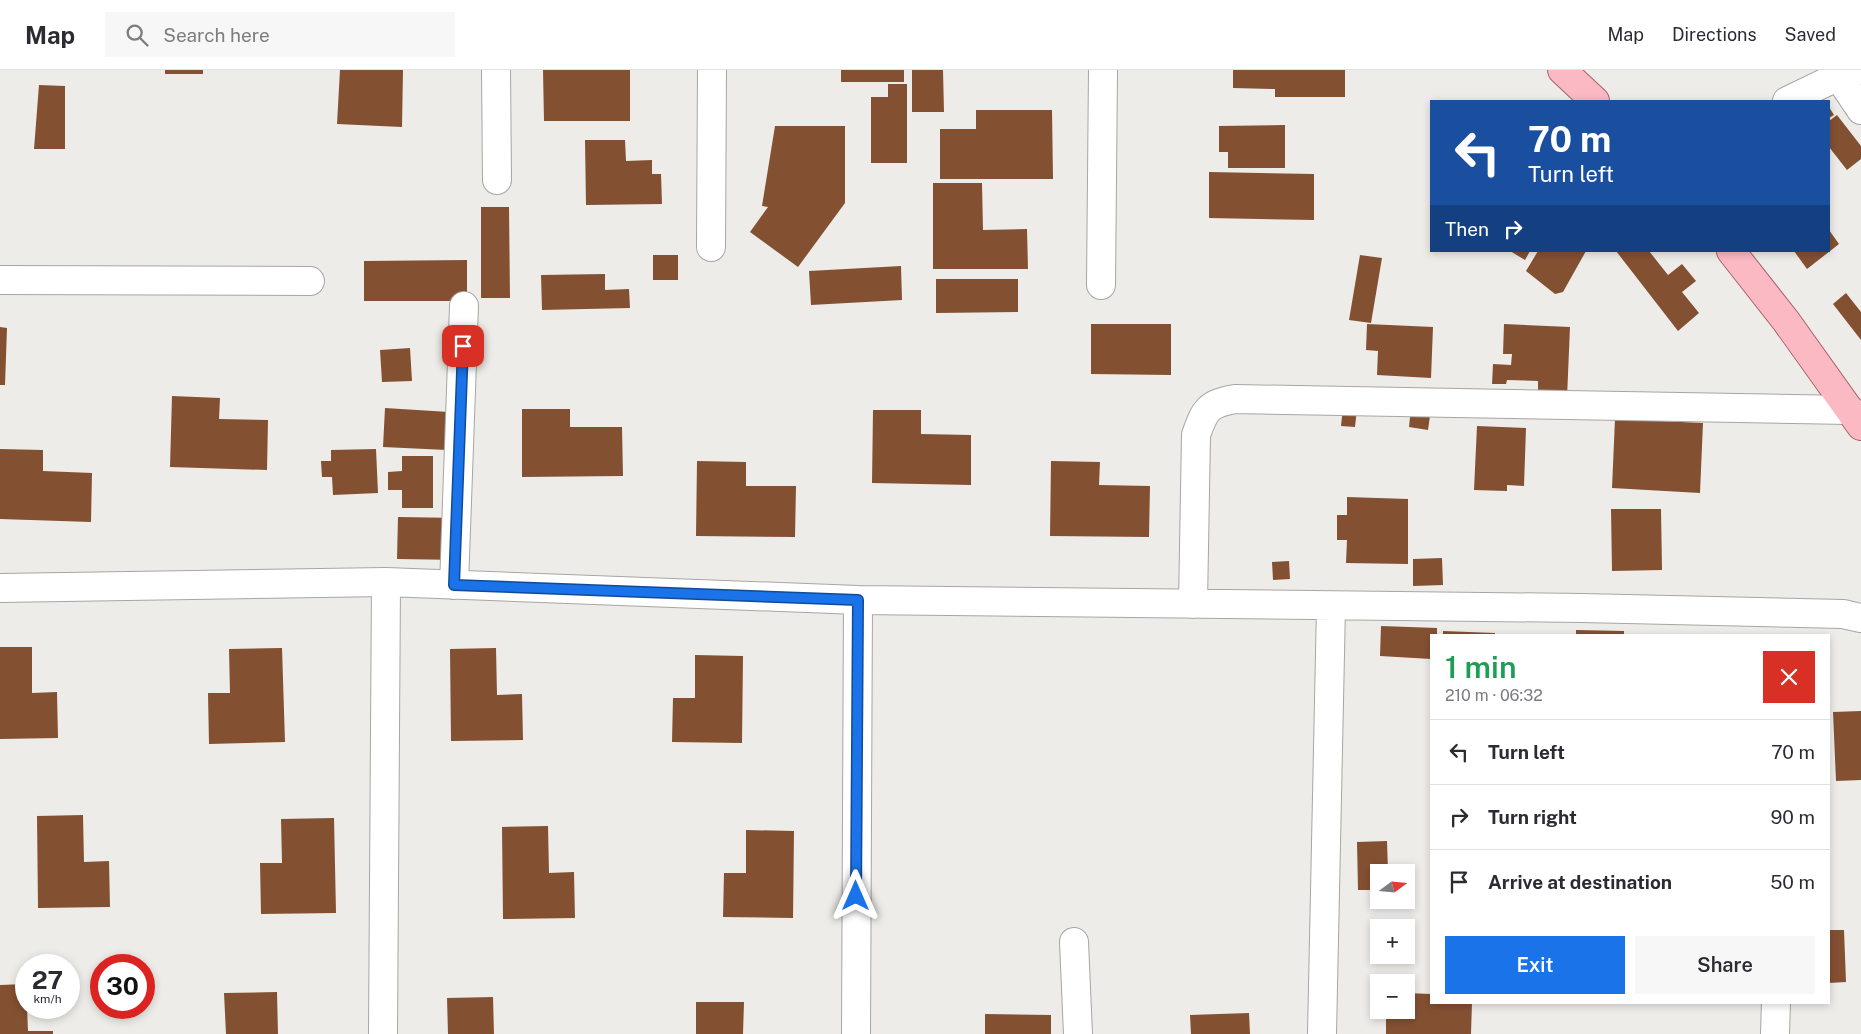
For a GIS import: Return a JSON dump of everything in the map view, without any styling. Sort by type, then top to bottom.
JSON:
[{"type":"main road","points":[[1562,70],[1594,100]]},
{"type":"main road","points":[[1732,252],[1786,321],[1856,418]]},
{"type":"street","points":[[496,70],[497,180]]},
{"type":"street","points":[[711,247],[712,70]]},
{"type":"street","points":[[1102,285],[1103,70]]},
{"type":"street","points":[[1789,100],[1844,72],[1861,110]]},
{"type":"street","points":[[0,280],[310,281]]},
{"type":"street","points":[[454,585],[464,306]]},
{"type":"street","points":[[1193,604],[1196,435],[1203,415],[1216,403],[1235,399],[1856,418]]},
{"type":"street","points":[[384,1034],[386,582]]},
{"type":"street","points":[[0,588],[386,582],[858,600],[1582,608],[1783,624],[1843,614],[1861,618]]},
{"type":"street","points":[[856,1034],[858,600]]},
{"type":"street","points":[[1322,1034],[1331,606]]},
{"type":"street","points":[[1074,942],[1078,1034]]},
{"type":"street","points":[[1775,1034],[1776,1004]]},
{"type":"building","points":[[165,70],[203,70],[203,74],[165,74]]},
{"type":"building","points":[[340,70],[403,70],[402,127],[337,124]]},
{"type":"building","points":[[543,70],[630,70],[630,121],[544,121]]},
{"type":"building","points":[[841,70],[904,70],[904,82],[841,82]]},
{"type":"building","points":[[912,70],[943,70],[944,112],[912,112]]},
{"type":"building","points":[[1233,70],[1345,70],[1345,97],[1275,97],[1275,89],[1233,88]]},
{"type":"building","points":[[888,84],[907,84],[907,163],[871,163],[871,97],[888,97]]},
{"type":"building","points":[[39,85],[65,86],[65,149],[34,149]]},
{"type":"building","points":[[1830,109],[1834,115],[1830,117]]},
{"type":"building","points":[[976,110],[1052,110],[1053,179],[940,179],[940,129],[976,129]]},
{"type":"building","points":[[1837,115],[1861,146],[1861,159],[1847,170],[1830,148],[1830,120]]},
{"type":"building","points":[[1285,125],[1285,168],[1228,168],[1228,152],[1219,152],[1219,126]]},
{"type":"building","points":[[775,126],[845,126],[845,203],[798,267],[750,232],[768,207],[762,206]]},
{"type":"building","points":[[585,140],[625,140],[626,161],[652,160],[652,174],[661,174],[662,204],[586,205]]},
{"type":"building","points":[[1209,172],[1314,174],[1314,220],[1209,218]]},
{"type":"building","points":[[933,183],[982,183],[983,230],[1027,229],[1028,269],[933,269]]},
{"type":"building","points":[[481,207],[509,207],[510,298],[481,298]]},
{"type":"building","points":[[1830,231],[1839,244],[1830,251]]},
{"type":"building","points":[[1512,252],[1529,252],[1525,260]]},
{"type":"building","points":[[1537,252],[1585,252],[1563,292],[1555,294],[1526,271]]},
{"type":"building","points":[[1617,252],[1650,252],[1668,275],[1682,264],[1696,281],[1682,292],[1699,313],[1678,331]]},
{"type":"building","points":[[1795,252],[1829,252],[1807,269]]},
{"type":"building","points":[[653,255],[678,255],[678,280],[653,280]]},
{"type":"building","points":[[1360,255],[1382,258],[1371,323],[1349,320]]},
{"type":"building","points":[[467,260],[467,301],[364,301],[364,261]]},
{"type":"building","points":[[901,266],[902,300],[811,305],[809,271]]},
{"type":"building","points":[[605,274],[605,290],[629,289],[630,308],[542,310],[541,275]]},
{"type":"building","points":[[936,279],[1018,279],[1018,312],[936,313]]},
{"type":"building","points":[[1846,293],[1861,312],[1861,340],[1833,304]]},
{"type":"building","points":[[1091,324],[1171,324],[1171,375],[1091,374]]},
{"type":"building","points":[[1367,324],[1433,327],[1431,378],[1377,375],[1378,351],[1366,350]]},
{"type":"building","points":[[1504,324],[1570,327],[1567,398],[1538,397],[1538,381],[1507,380],[1506,384],[1492,384],[1493,364],[1511,365],[1512,354],[1503,354]]},
{"type":"building","points":[[0,327],[7,328],[5,385],[0,385]]},
{"type":"building","points":[[410,348],[412,381],[382,382],[380,350]]},
{"type":"building","points":[[172,396],[220,398],[219,419],[268,420],[267,470],[170,467]]},
{"type":"building","points":[[1343,407],[1357,409],[1355,427],[1341,426]]},
{"type":"building","points":[[1411,407],[1431,409],[1428,430],[1409,427]]},
{"type":"building","points":[[385,408],[449,412],[447,450],[383,447]]},
{"type":"building","points":[[522,409],[570,409],[570,427],[622,427],[623,476],[522,477]]},
{"type":"building","points":[[873,410],[921,410],[921,434],[971,435],[971,485],[872,483]]},
{"type":"building","points":[[1615,419],[1703,423],[1700,493],[1612,488]]},
{"type":"building","points":[[1477,426],[1526,428],[1524,486],[1507,485],[1507,491],[1474,490]]},
{"type":"building","points":[[0,449],[43,450],[43,471],[92,473],[91,522],[0,519]]},
{"type":"building","points":[[376,449],[378,493],[333,495],[332,477],[322,477],[321,461],[331,461],[331,450]]},
{"type":"building","points":[[402,456],[433,456],[433,508],[402,508],[402,490],[388,490],[388,472],[402,471]]},
{"type":"building","points":[[697,461],[746,462],[746,486],[796,486],[795,537],[696,536]]},
{"type":"building","points":[[1051,461],[1100,462],[1099,485],[1150,486],[1149,537],[1050,536]]},
{"type":"building","points":[[1347,497],[1408,499],[1408,564],[1346,563],[1347,540],[1337,540],[1337,515],[1347,515]]},
{"type":"building","points":[[1611,509],[1661,509],[1662,570],[1612,571]]},
{"type":"building","points":[[398,517],[460,518],[459,560],[397,559]]},
{"type":"building","points":[[1442,558],[1443,585],[1413,586],[1413,559]]},
{"type":"building","points":[[1289,561],[1290,579],[1273,580],[1272,562]]},
{"type":"building","points":[[1381,626],[1437,628],[1437,634],[1430,634],[1430,659],[1380,656]]},
{"type":"building","points":[[1576,630],[1624,631],[1624,634],[1576,634]]},
{"type":"building","points":[[1443,631],[1495,633],[1495,634],[1443,634]]},
{"type":"building","points":[[0,647],[32,647],[32,693],[57,692],[58,738],[0,739]]},
{"type":"building","points":[[282,648],[285,742],[209,744],[208,693],[230,693],[229,649]]},
{"type":"building","points":[[496,648],[497,695],[522,694],[523,740],[451,741],[450,649]]},
{"type":"building","points":[[695,655],[743,656],[742,743],[672,742],[673,698],[695,698]]},
{"type":"building","points":[[1861,711],[1861,780],[1836,781],[1833,712]]},
{"type":"building","points":[[83,815],[84,862],[109,861],[110,907],[38,908],[37,816]]},
{"type":"building","points":[[334,818],[336,913],[261,914],[260,863],[282,863],[281,819]]},
{"type":"building","points":[[548,826],[549,873],[574,872],[575,918],[503,919],[502,827]]},
{"type":"building","points":[[746,830],[794,831],[793,918],[723,917],[724,873],[746,873]]},
{"type":"building","points":[[1387,841],[1388,864],[1370,864],[1370,890],[1358,890],[1357,842]]},
{"type":"building","points":[[1830,930],[1844,930],[1846,982],[1830,983]]},
{"type":"building","points":[[15,984],[15,1019],[27,1019],[28,1031],[53,1031],[53,1034],[0,1034],[0,985]]},
{"type":"building","points":[[277,992],[278,1034],[226,1034],[224,993]]},
{"type":"building","points":[[1415,993],[1430,994],[1430,1004],[1472,1004],[1471,1034],[1386,1034],[1386,1019],[1415,1019]]},
{"type":"building","points":[[493,997],[494,1034],[448,1034],[447,998]]},
{"type":"building","points":[[696,1002],[744,1002],[743,1034],[696,1034]]},
{"type":"building","points":[[1249,1013],[1250,1034],[1191,1034],[1190,1015]]},
{"type":"building","points":[[985,1014],[1051,1015],[1051,1034],[985,1034]]},
{"type":"route","points":[[463,346],[454,585],[858,600],[856,896]]}]
